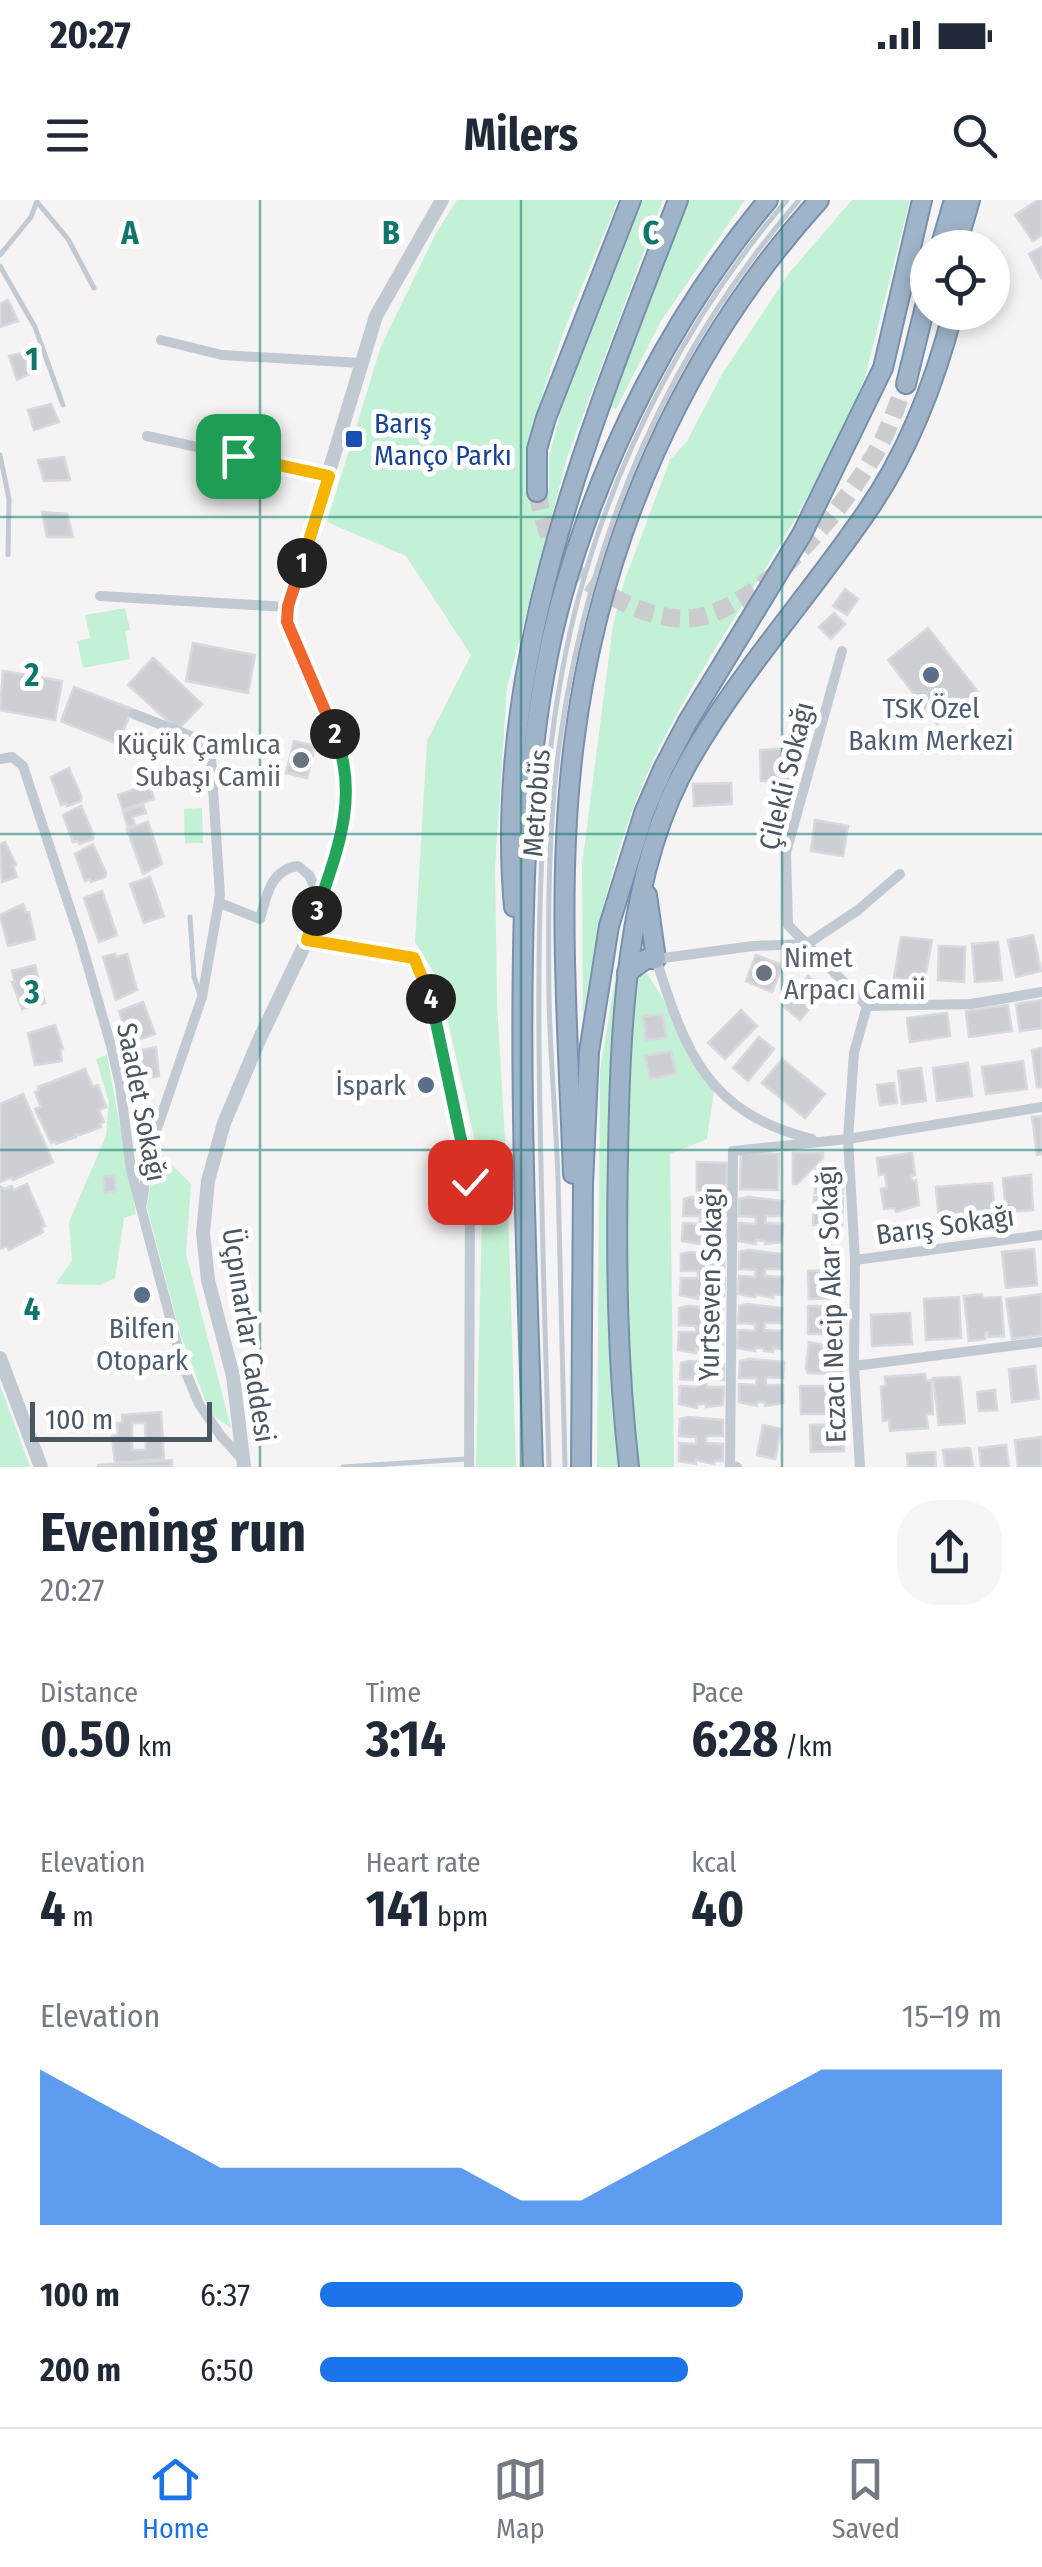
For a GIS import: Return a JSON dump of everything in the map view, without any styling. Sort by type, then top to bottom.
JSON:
[{"type":"highway","points":[[537,492],[537,449],[546,418],[631,200]]},
{"type":"highway","points":[[522,997],[509,849],[514,758],[526,672],[545,579],[570,496],[678,200]]},
{"type":"highway","points":[[533,1467],[522,1108],[525,850],[533,755],[562,596],[584,526],[641,393],[706,283],[768,200]]},
{"type":"highway","points":[[581,1414],[566,969],[569,800],[582,687],[599,606],[620,538],[671,417],[733,310],[771,257],[820,200]]},
{"type":"highway","points":[[581,1467],[583,1184],[589,1052],[606,944],[624,870],[672,752],[802,534],[883,368],[922,200]]},
{"type":"highway","points":[[945,230],[954,200]]},
{"type":"highway","points":[[961,230],[970,200]]},
{"type":"highway","points":[[972,230],[978,200]]},
{"type":"highway","points":[[919,330],[906,384],[926,330]]},
{"type":"highway","points":[[629,1467],[616,1281],[620,1058],[627,973],[644,880],[670,799],[708,729],[868,510],[898,457],[922,406],[947,330]]},
{"type":"highway","points":[[627,973],[646,959],[656,960],[644,880]]},
{"type":"street","points":[[100,596],[288,606],[376,316],[442,200]]},
{"type":"street","points":[[161,340],[222,356],[361,363]]},
{"type":"street","points":[[147,436],[329,476]]},
{"type":"street","name":"Üçpınarlar Caddesi","points":[[244,1464],[232,1376],[208,1280],[203,1233],[208,1181],[231,1106],[307,940],[342,838],[348,799],[344,758],[294,642],[287,622],[288,606]]},
{"type":"street","name":"Çilekli Sokağı","points":[[842,650],[786,853],[788,925],[868,1006]]},
{"type":"street","points":[[134,714],[194,737],[211,758],[220,904],[202,998],[150,1152],[141,1208]]},
{"type":"street","name":"Saadet Sokağı","points":[[0,759],[17,759],[23,766],[81,942],[116,1068],[128,1159],[187,1378],[221,1436],[244,1464]]},
{"type":"street","points":[[220,904],[260,919],[270,884],[279,872],[298,866],[309,874],[321,898]]},
{"type":"street","points":[[848,1138],[812,1139],[759,1121],[718,1092],[695,1059],[656,960],[754,946],[807,944],[858,910],[900,874]]},
{"type":"street","points":[[307,940],[414,958],[426,982],[470,1182],[469,1463]]},
{"type":"street","points":[[868,1006],[971,1004],[1042,992]]},
{"type":"street","name":"Eczacı Necip Akar Sokağı","points":[[860,1467],[848,1138],[854,1053],[868,1006]]},
{"type":"street","name":"Eczacı Necip Akar Sokağı","points":[[848,1138],[1042,1107]]},
{"type":"street","name":"Yurtseven Sokağı","points":[[737,1467],[730,1465],[734,1151],[848,1138]]},
{"type":"street","name":"Barış Sokağı","points":[[855,1260],[1042,1235]]},
{"type":"street","points":[[854,1366],[1042,1342]]},
{"type":"street","points":[[0,1358],[40,1467]]},
{"type":"lane","name":"Metrobüs","points":[[550,1467],[540,1175],[539,937],[545,800],[564,667],[590,558],[612,495],[649,413],[716,295],[787,200]]},
{"type":"lane","name":"Metrobüs","points":[[565,1467],[549,935],[559,744],[571,669],[603,544],[663,400],[744,267],[798,200]]},
{"type":"lane","points":[[0,255],[31,217],[37,201]]},
{"type":"lane","points":[[37,201],[68,240],[94,288]]},
{"type":"lane","points":[[0,266],[35,327],[63,405]]},
{"type":"lane","points":[[0,454],[9,499],[8,555]]},
{"type":"lane","points":[[190,918],[194,976],[202,998]]},
{"type":"lane","points":[[343,1467],[469,1463]]},
{"type":"green space","points":[[457,200],[618,200],[545,386],[529,461],[530,493],[549,490],[549,457],[562,407],[643,200],[663,200],[567,458],[507,687],[495,867],[516,1467],[476,1467],[483,1177],[439,981],[415,942],[427,741],[471,655],[406,556],[327,522],[381,346],[436,233]]},
{"type":"green space","points":[[688,200],[745,200],[661,321],[616,409],[610,407]]},
{"type":"green space","points":[[852,200],[910,200],[866,373],[852,413],[812,492],[695,683],[644,780],[610,880],[583,1019],[582,865],[613,625],[624,582],[670,460],[687,441],[721,376],[790,272]]},
{"type":"green space","points":[[125,608],[130,659],[83,668],[77,641],[90,638],[85,615]]},
{"type":"green space","points":[[202,808],[203,843],[185,843],[184,809]]},
{"type":"green space","points":[[629,929],[611,1127],[608,1279],[622,1467],[597,1467],[600,1070],[623,931]]},
{"type":"green space","points":[[647,973],[715,1083],[707,1139],[670,1154],[674,1467],[639,1467],[627,1365],[623,1282],[628,1022],[636,980]]},
{"type":"green space","points":[[107,1055],[136,1214],[124,1218],[115,1278],[99,1285],[56,1284],[72,1260],[69,1222],[106,1136],[109,1102],[96,1059]]},
{"type":"green space","points":[[156,1149],[191,1184],[186,1254],[231,1428],[210,1413],[180,1333],[147,1207]]},
{"type":"green space","points":[[0,1385],[30,1467],[0,1467]]},
{"type":"building","points":[[1042,200],[1042,235],[1033,241],[1015,215]]},
{"type":"building","points":[[1042,247],[1042,279],[1029,254]]},
{"type":"building","points":[[8,300],[18,321],[0,327],[0,304]]},
{"type":"building","points":[[31,351],[38,370],[17,380],[9,356]]},
{"type":"building","points":[[51,404],[59,422],[34,430],[28,410]]},
{"type":"building","points":[[64,457],[70,480],[44,481],[38,460]]},
{"type":"building","points":[[42,512],[67,514],[73,537],[47,537]]},
{"type":"building","points":[[845,589],[858,599],[847,615],[833,606]]},
{"type":"building","points":[[834,613],[845,624],[831,639],[819,627]]},
{"type":"building","points":[[928,628],[978,692],[937,724],[888,660]]},
{"type":"building","points":[[193,643],[255,655],[248,693],[186,681]]},
{"type":"building","points":[[153,658],[202,704],[178,730],[128,685]]},
{"type":"building","points":[[3,671],[62,681],[55,720],[0,710]]},
{"type":"building","points":[[74,687],[132,709],[118,744],[61,721]]},
{"type":"building","name":"Küçük Çamlıca Subaşı Camii","points":[[294,741],[315,746],[307,778],[286,773]]},
{"type":"building","points":[[795,748],[796,780],[761,781],[760,750]]},
{"type":"building","points":[[69,768],[81,801],[67,806],[61,805],[51,777]]},
{"type":"building","points":[[731,783],[732,804],[694,806],[693,784]]},
{"type":"building","points":[[149,784],[154,799],[123,810],[118,795]]},
{"type":"building","points":[[143,805],[146,813],[132,817],[135,825],[128,827],[123,812]]},
{"type":"building","points":[[81,806],[93,839],[79,844],[73,842],[63,815]]},
{"type":"building","points":[[815,820],[848,826],[843,856],[811,851]]},
{"type":"building","points":[[148,822],[162,864],[143,874],[127,829]]},
{"type":"building","points":[[5,842],[17,877],[2,882],[0,844]]},
{"type":"building","points":[[93,844],[106,873],[91,882],[85,881],[75,854]]},
{"type":"building","points":[[150,877],[164,916],[144,923],[130,884]]},
{"type":"building","points":[[102,891],[117,935],[99,942],[84,898]]},
{"type":"building","points":[[23,904],[29,912],[35,939],[8,946],[0,915]]},
{"type":"building","points":[[1033,935],[1041,971],[1016,977],[1008,940]]},
{"type":"building","points":[[901,937],[932,940],[924,983],[894,978]]},
{"type":"building","points":[[998,942],[1002,980],[975,982],[972,944]]},
{"type":"building","points":[[939,946],[965,947],[964,982],[938,980]]},
{"type":"building","points":[[127,954],[137,990],[116,1000],[103,957]]},
{"type":"building","name":"Nimet Arpacı Camii","points":[[756,955],[783,965],[772,992],[746,981]]},
{"type":"building","points":[[35,965],[45,1003],[22,1009],[12,971]]},
{"type":"building","points":[[808,976],[825,990],[800,1020],[783,1006]]},
{"type":"building","points":[[1042,1000],[1042,1028],[1020,1031],[1016,1004]]},
{"type":"building","points":[[143,1002],[155,1034],[130,1043],[119,1011]]},
{"type":"building","points":[[1008,1005],[1012,1031],[969,1037],[966,1011]]},
{"type":"building","points":[[741,1010],[757,1026],[725,1059],[708,1043]]},
{"type":"building","points":[[947,1013],[950,1036],[910,1042],[907,1018]]},
{"type":"building","points":[[663,1014],[666,1038],[646,1040],[643,1016]]},
{"type":"building","points":[[55,1025],[63,1049],[62,1061],[35,1065],[28,1033]]},
{"type":"building","points":[[759,1037],[774,1049],[748,1081],[733,1068]]},
{"type":"building","points":[[156,1047],[159,1076],[140,1079],[136,1051]]},
{"type":"building","points":[[1042,1048],[1042,1087],[1037,1087],[1032,1050]]},
{"type":"building","points":[[671,1051],[676,1074],[650,1079],[645,1056]]},
{"type":"building","points":[[782,1059],[825,1094],[805,1118],[762,1083]]},
{"type":"building","points":[[1023,1061],[1027,1089],[986,1094],[982,1067]]},
{"type":"building","points":[[968,1063],[972,1096],[937,1101],[933,1068]]},
{"type":"building","points":[[921,1068],[926,1101],[902,1104],[898,1071]]},
{"type":"building","points":[[85,1069],[93,1087],[98,1085],[106,1107],[99,1110],[104,1122],[101,1127],[75,1134],[76,1137],[51,1143],[35,1109],[41,1107],[35,1092],[38,1087]]},
{"type":"building","points":[[894,1083],[897,1103],[880,1105],[877,1085]]},
{"type":"building","points":[[23,1094],[53,1162],[0,1182],[0,1104]]},
{"type":"building","points":[[1042,1116],[1042,1154],[1037,1155],[1032,1117]]},
{"type":"building","points":[[741,1153],[779,1154],[778,1190],[740,1189]]},
{"type":"building","points":[[793,1153],[823,1153],[823,1158],[797,1184],[793,1184]]},
{"type":"building","points":[[912,1153],[915,1175],[911,1176],[912,1181],[916,1180],[919,1205],[896,1212],[895,1208],[884,1209],[881,1189],[887,1188],[885,1174],[879,1175],[877,1158]]},
{"type":"building","points":[[697,1162],[727,1163],[727,1194],[697,1194]]},
{"type":"building","points":[[816,1169],[843,1169],[843,1194],[838,1194],[838,1198],[843,1198],[842,1226],[813,1225],[814,1197],[820,1193],[815,1193]]},
{"type":"building","points":[[1031,1175],[1033,1210],[1006,1212],[1003,1178]]},
{"type":"building","points":[[114,1176],[116,1191],[105,1193],[103,1177]]},
{"type":"building","points":[[992,1183],[995,1217],[939,1222],[936,1187]]},
{"type":"building","points":[[27,1184],[45,1226],[41,1227],[43,1232],[9,1250],[7,1246],[0,1249],[0,1186],[12,1186],[14,1190]]},
{"type":"building","points":[[684,1199],[727,1200],[727,1216],[710,1215],[710,1223],[727,1224],[727,1241],[682,1241],[683,1223],[700,1224],[700,1216],[683,1216]]},
{"type":"building","points":[[739,1199],[783,1201],[782,1216],[766,1216],[765,1223],[783,1224],[782,1242],[738,1241],[739,1223],[756,1224],[756,1217],[739,1216]]},
{"type":"building","points":[[1034,1249],[1037,1285],[1006,1288],[1002,1252]]},
{"type":"building","points":[[739,1252],[782,1254],[782,1269],[765,1269],[765,1276],[783,1277],[782,1295],[773,1294],[773,1298],[738,1294],[739,1276],[755,1277],[756,1270],[739,1269]]},
{"type":"building","points":[[681,1254],[725,1255],[724,1271],[708,1270],[707,1278],[725,1278],[724,1296],[707,1299],[698,1295],[698,1299],[680,1295],[681,1278],[698,1278],[698,1271],[681,1271]]},
{"type":"building","points":[[842,1270],[842,1298],[809,1299],[808,1271]]},
{"type":"building","points":[[982,1294],[983,1298],[1001,1297],[1004,1336],[988,1337],[988,1332],[985,1339],[969,1341],[964,1296]]},
{"type":"building","points":[[1042,1294],[1042,1335],[1012,1339],[1006,1299]]},
{"type":"building","points":[[959,1297],[961,1338],[926,1340],[924,1299]]},
{"type":"building","points":[[739,1306],[782,1308],[781,1323],[765,1323],[764,1330],[782,1331],[781,1349],[773,1348],[773,1352],[737,1348],[738,1330],[755,1331],[755,1324],[738,1323]]},
{"type":"building","points":[[808,1306],[842,1306],[842,1334],[808,1334]]},
{"type":"building","points":[[679,1308],[723,1309],[722,1325],[706,1324],[705,1332],[723,1333],[722,1350],[678,1350],[679,1332],[696,1332],[696,1326],[679,1325]]},
{"type":"building","points":[[910,1313],[912,1344],[872,1346],[871,1315]]},
{"type":"building","points":[[809,1342],[828,1346],[828,1342],[844,1343],[843,1374],[808,1373]]},
{"type":"building","points":[[740,1361],[784,1362],[783,1378],[766,1377],[766,1385],[783,1385],[783,1403],[765,1406],[765,1402],[757,1402],[757,1406],[739,1402],[739,1384],[756,1385],[757,1378],[739,1378]]},
{"type":"building","points":[[681,1363],[724,1364],[724,1380],[707,1379],[707,1387],[724,1387],[723,1405],[697,1404],[697,1408],[679,1404],[680,1386],[697,1387],[697,1380],[680,1379]]},
{"type":"building","points":[[1035,1366],[1039,1399],[1012,1402],[1009,1369]]},
{"type":"building","points":[[925,1374],[926,1381],[931,1380],[933,1414],[926,1414],[928,1428],[890,1431],[889,1420],[883,1421],[881,1387],[886,1386],[885,1377]]},
{"type":"building","points":[[960,1377],[965,1423],[939,1425],[933,1378]]},
{"type":"building","points":[[800,1386],[845,1386],[845,1414],[801,1414]]},
{"type":"building","points":[[995,1390],[997,1410],[979,1411],[977,1392]]},
{"type":"building","points":[[161,1412],[164,1459],[115,1463],[112,1436],[118,1435],[117,1423],[122,1423],[122,1415]],"holes":[[[132,1423],[145,1423],[146,1450],[132,1450]]]},
{"type":"building","points":[[680,1419],[723,1420],[723,1436],[706,1436],[706,1443],[723,1444],[723,1461],[679,1461],[679,1443],[696,1444],[696,1437],[679,1436]]},
{"type":"building","points":[[844,1424],[844,1451],[811,1452],[810,1425]]},
{"type":"building","points":[[763,1425],[781,1429],[775,1459],[757,1455]]},
{"type":"building","points":[[1042,1437],[1042,1467],[1018,1467],[1015,1440]]},
{"type":"building","points":[[1006,1445],[1009,1467],[981,1467],[979,1448]]},
{"type":"building","points":[[970,1448],[973,1467],[945,1467],[943,1450]]},
{"type":"building","points":[[935,1452],[936,1467],[908,1467],[907,1454]]},
{"type":"building","points":[[172,1460],[172,1467],[98,1467],[98,1465]]},
{"type":"tunnel","points":[[537,492],[553,544],[580,576],[647,612],[684,619],[708,615],[758,588],[828,520],[879,447],[906,384]]},
{"type":"place","name":"Barış Manço Parkı","points":[[354,439]]},
{"type":"place","name":"TSK Özel Bakım Merkezi","points":[[931,675]]},
{"type":"place","name":"Küçük Çamlıca Subaşı Camii","points":[[301,760]]},
{"type":"place","name":"Nimet Arpacı Camii","points":[[764,973]]},
{"type":"place","name":"İspark","points":[[426,1085]]},
{"type":"place","name":"Bilfen Otopark","points":[[142,1295]]},
{"type":"route","points":[[238,456],[329,476],[288,606],[287,622],[344,758],[348,799],[342,838],[307,940],[414,958],[434,1012],[470,1182]]}]
